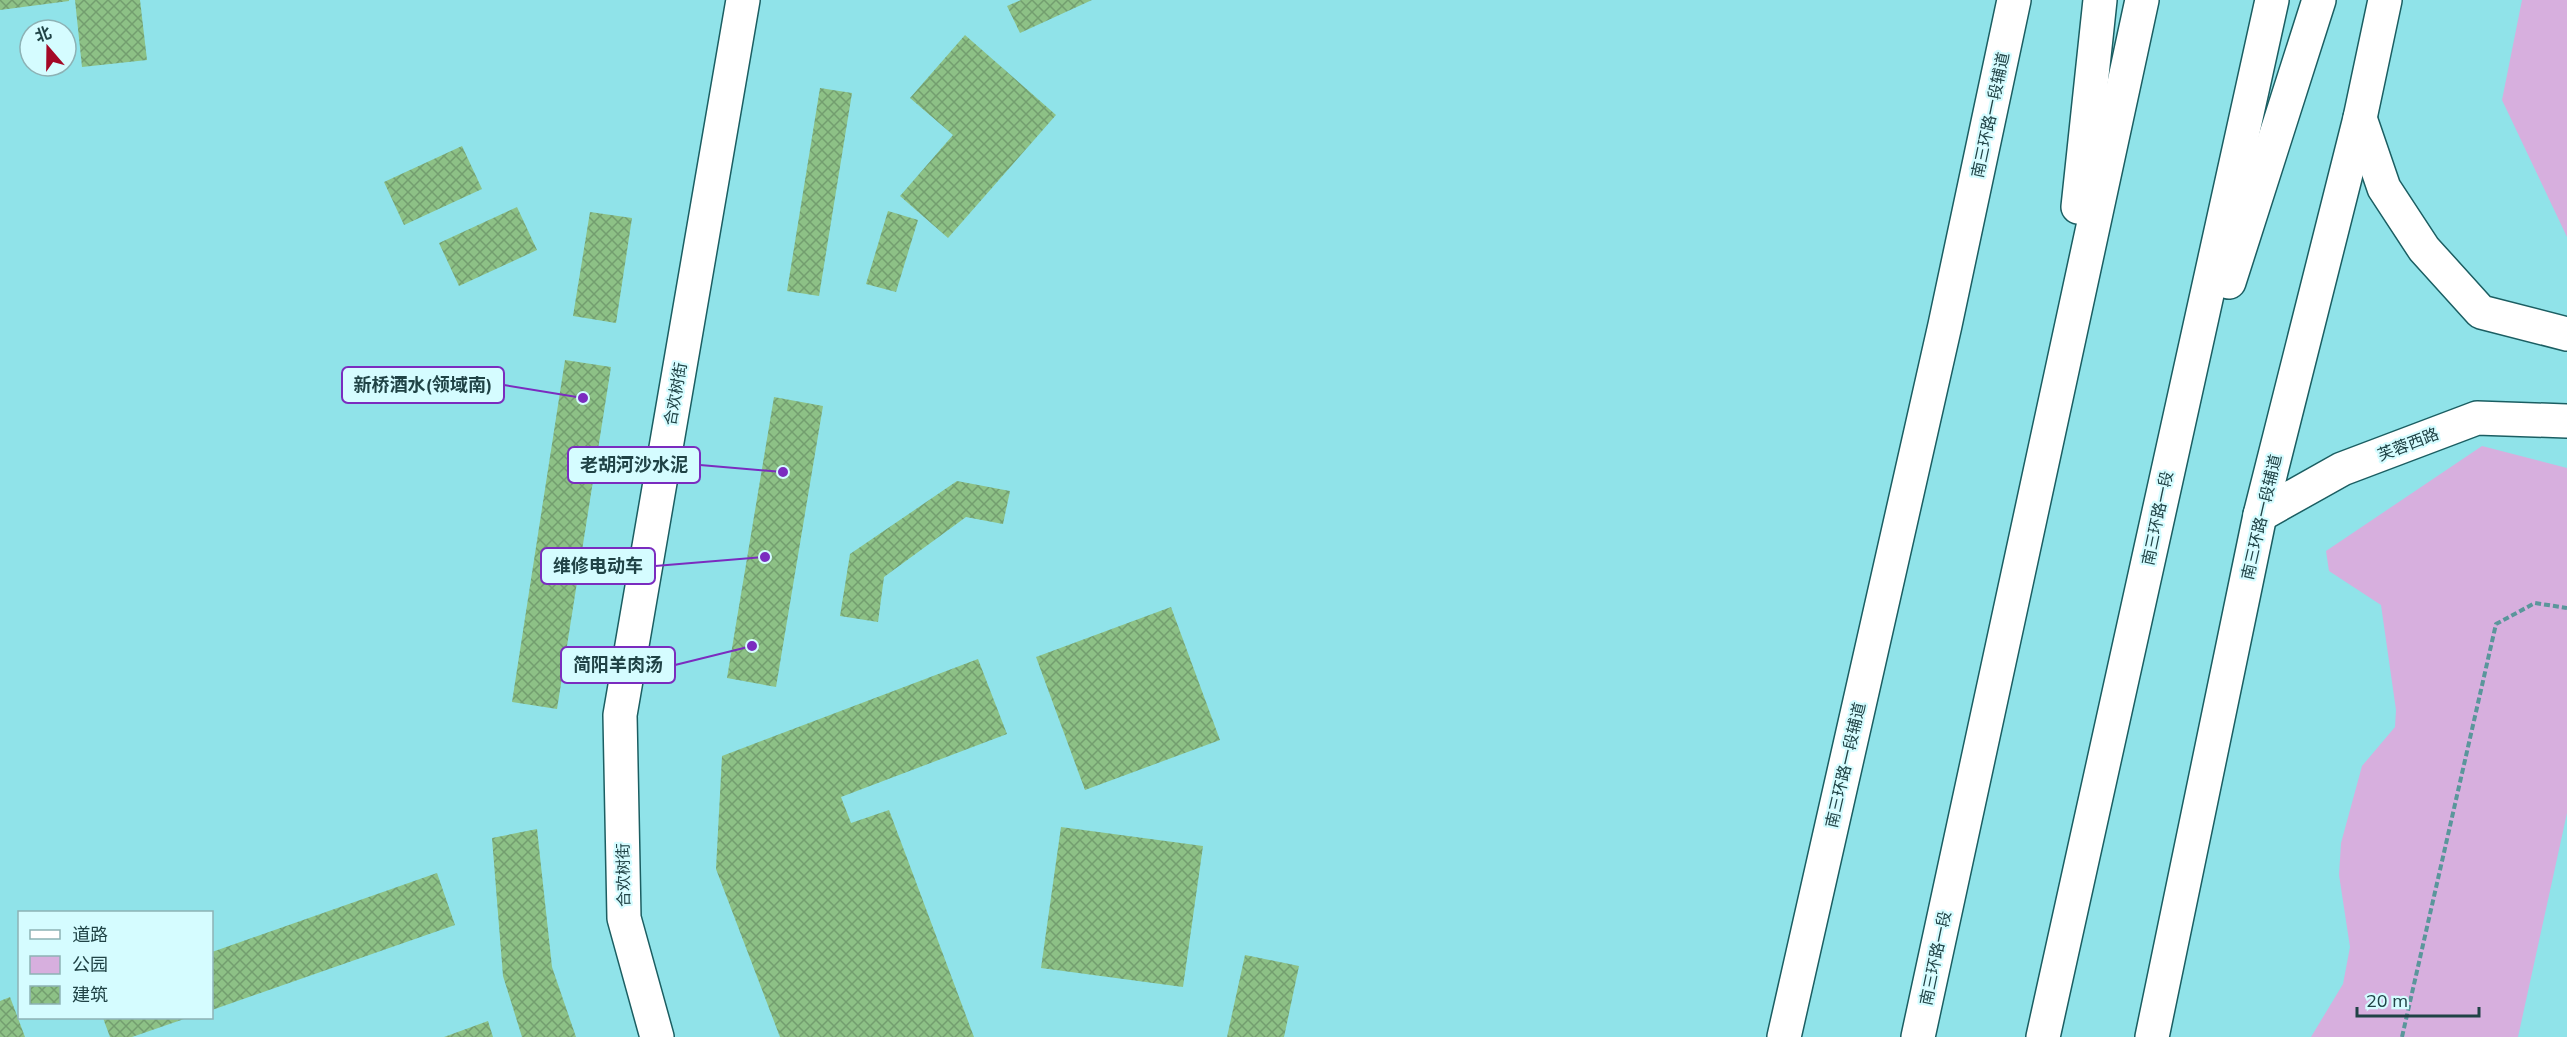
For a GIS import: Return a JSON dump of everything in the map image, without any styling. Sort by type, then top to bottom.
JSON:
[{"type":"main road","name":"合欢树街","points":[[657,1037],[624,918],[620,715],[743,0]]},
{"type":"main road","name":"南三环路一段辅道","points":[[1784,1037],[1942,337],[2014,0]]},
{"type":"main road","points":[[2079,0],[2085,143]]},
{"type":"main road","points":[[2058,388],[2100,0]]},
{"type":"main road","name":"南三环路一段","points":[[1918,1037],[2142,0]]},
{"type":"main road","name":"南三环路一段","points":[[2043,1037],[2272,0]]},
{"type":"main road","points":[[2166,478],[2319,0]]},
{"type":"main road","name":"南三环路一段辅道","points":[[2152,1037],[2260,515],[2360,118],[2385,0]]},
{"type":"main road","points":[[2360,118],[2384,188],[2424,249],[2481,312],[2567,334]]},
{"type":"main road","name":"芙蓉西路","points":[[2260,515],[2342,469],[2477,418],[2567,421]]},
{"type":"path","points":[[2402,1037],[2496,624],[2535,603],[2567,608]]},
{"type":"green space","points":[[2522,0],[2567,0],[2567,237],[2502,100]]},
{"type":"green space","points":[[2482,446],[2567,468],[2567,813],[2518,1037],[2311,1037],[2343,984],[2350,947],[2339,875],[2341,843],[2362,766],[2395,727],[2396,710],[2381,605],[2329,571],[2326,551]]},
{"type":"building","points":[[0,0],[69,0],[69,1],[0,10]]},
{"type":"building","points":[[75,0],[140,0],[147,60],[82,67]]},
{"type":"building","points":[[1021,0],[1092,0],[1020,33],[1007,6]]},
{"type":"building","points":[[965,35],[1056,115],[948,238],[900,196],[953,135],[910,98]]},
{"type":"building","points":[[820,88],[852,93],[819,296],[787,291]]},
{"type":"building","points":[[462,146],[482,189],[404,225],[384,182]]},
{"type":"building","points":[[517,207],[537,250],[459,286],[439,243]]},
{"type":"building","points":[[888,211],[918,220],[896,292],[866,284]]},
{"type":"building","points":[[590,212],[632,218],[616,323],[573,316]]},
{"type":"building","points":[[565,360],[611,367],[557,709],[512,702]]},
{"type":"building","points":[[774,397],[823,406],[776,687],[727,678]]},
{"type":"building","points":[[957,481],[1010,491],[1003,524],[966,517],[884,577],[878,622],[840,616],[850,554]]},
{"type":"building","points":[[1171,607],[1220,740],[1085,790],[1036,657]]},
{"type":"building","points":[[978,659],[1007,734],[841,797],[851,823],[889,810],[974,1037],[780,1037],[716,869],[722,756]]},
{"type":"building","points":[[1061,827],[1203,846],[1183,987],[1041,968]]},
{"type":"building","points":[[537,829],[552,967],[576,1037],[522,1037],[503,976],[492,838]]},
{"type":"building","points":[[437,873],[455,925],[213,1010],[213,952]]},
{"type":"building","points":[[1245,955],[1299,966],[1284,1037],[1227,1037]]},
{"type":"building","points":[[10,997],[25,1037],[0,1037],[0,1001]]},
{"type":"building","points":[[103,1019],[184,1019],[132,1037],[110,1037]]},
{"type":"building","points":[[488,1021],[493,1037],[444,1037]]},
{"type":"place","name":"新桥酒水(领域南)","points":[[583,398]]},
{"type":"place","name":"老胡河沙水泥","points":[[783,472]]},
{"type":"place","name":"维修电动车","points":[[765,557]]},
{"type":"place","name":"简阳羊肉汤","points":[[752,646]]}]
